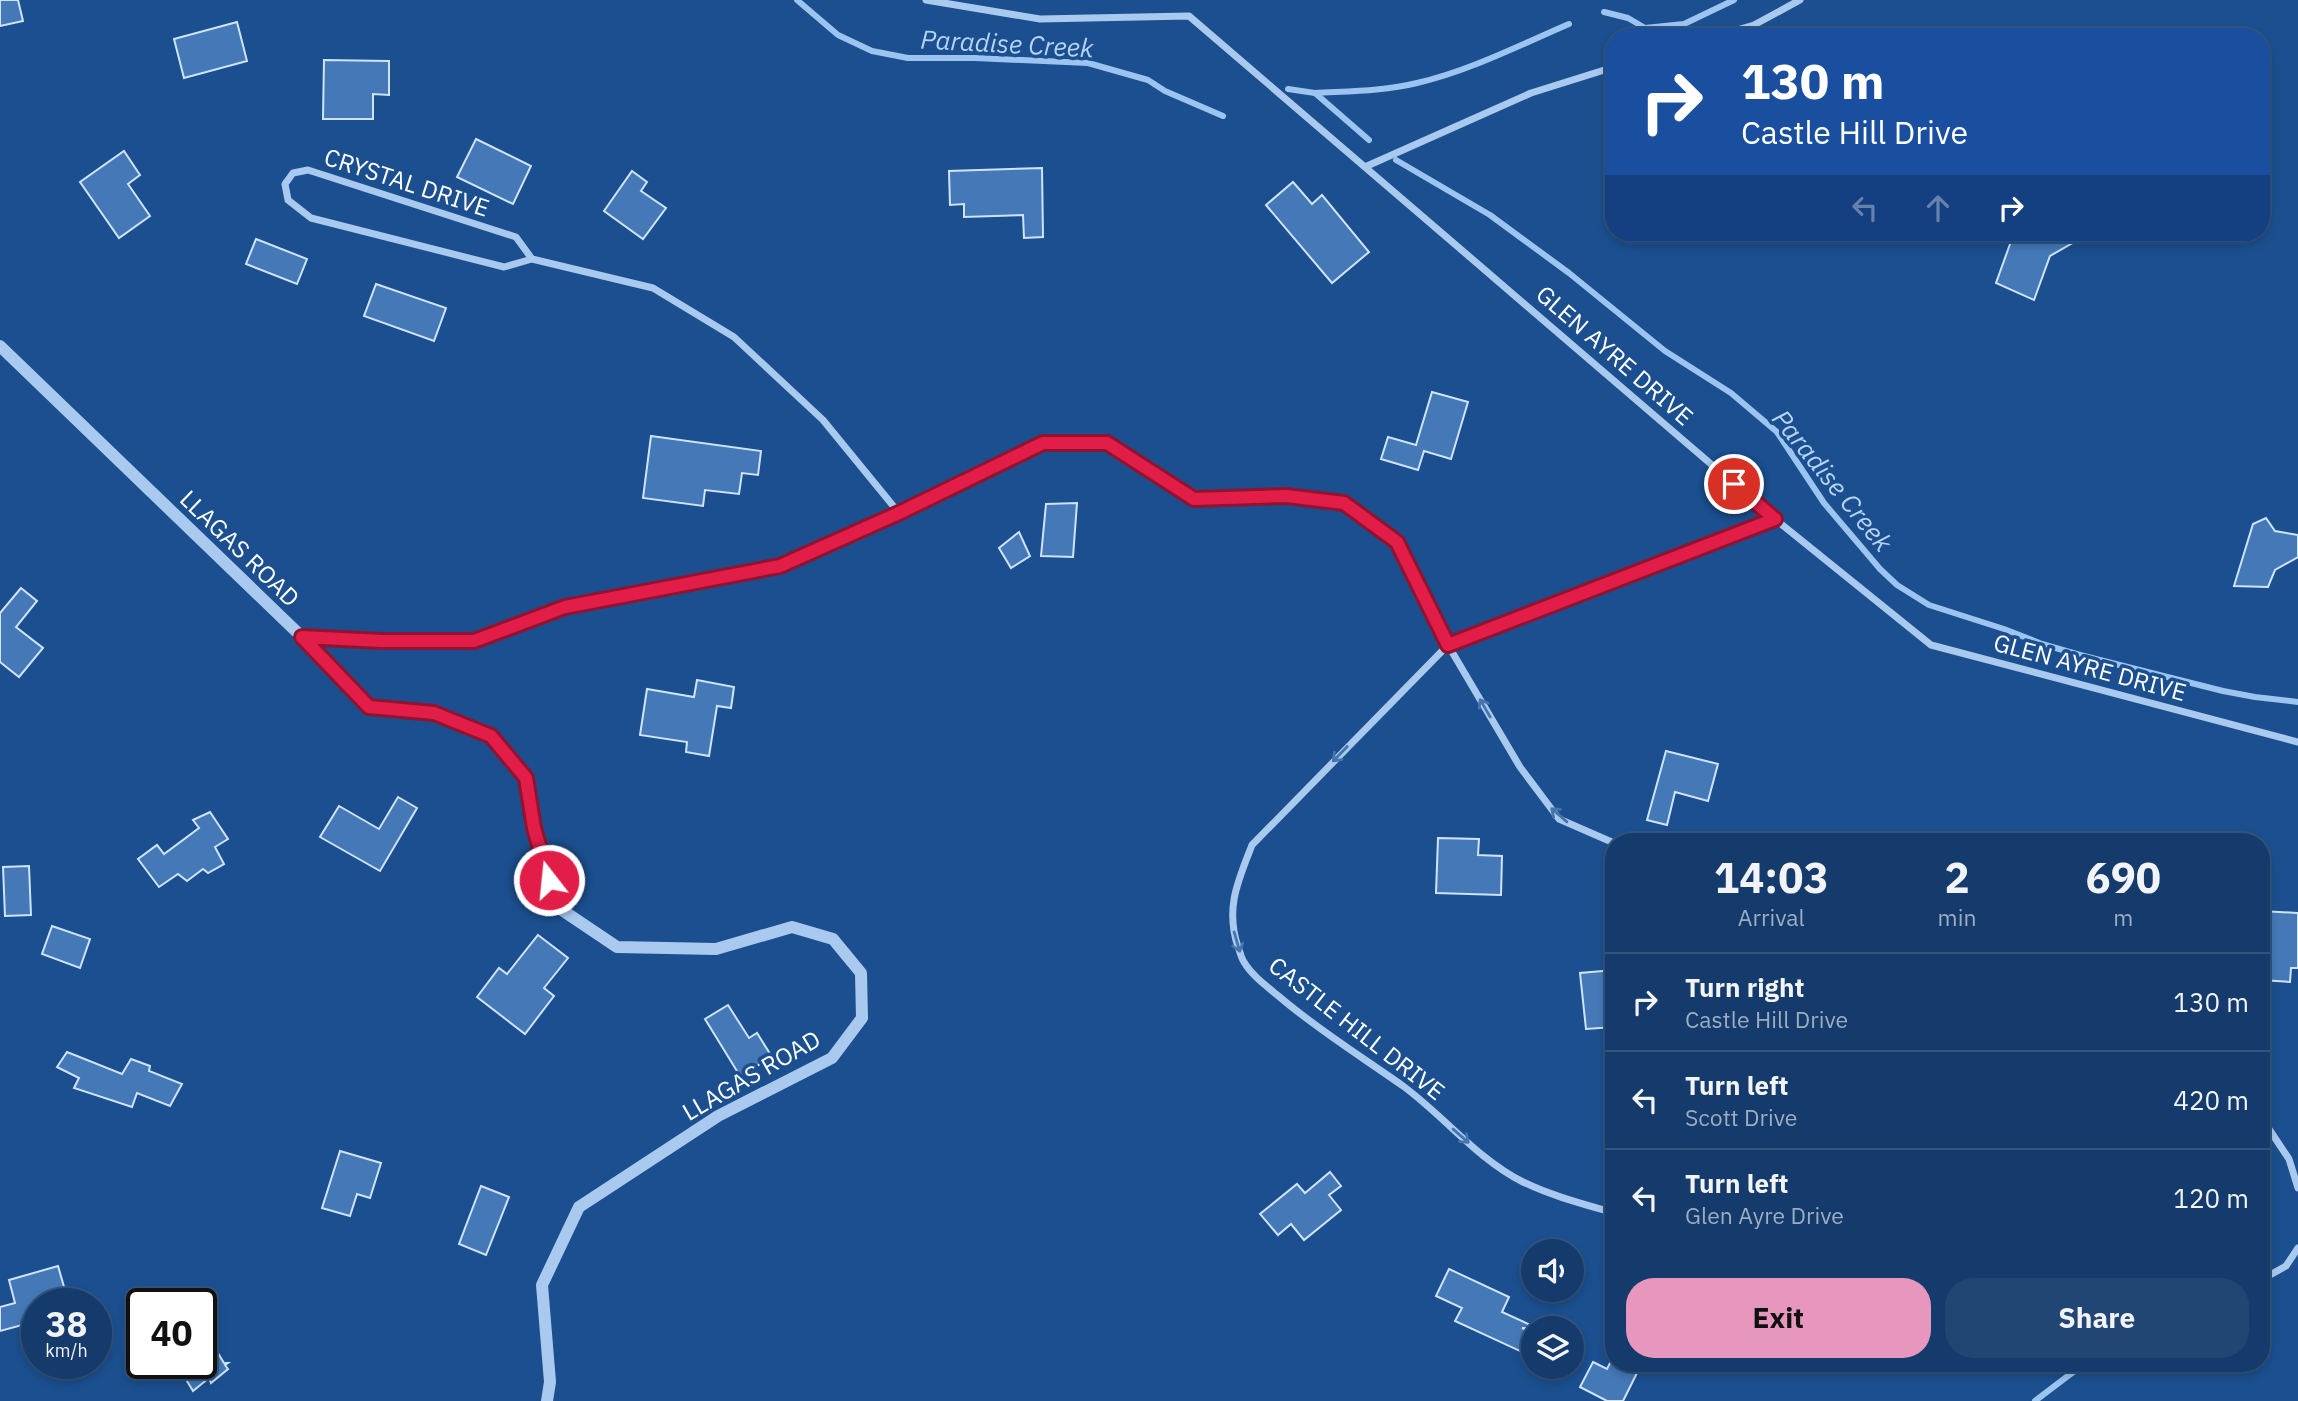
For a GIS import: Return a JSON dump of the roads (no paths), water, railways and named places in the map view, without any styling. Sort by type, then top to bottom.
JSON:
[{"type":"street","name":"GLEN AYRE DRIVE","points":[[926,0],[1040,19],[1189,16],[1367,166],[1775,519],[1931,645],[2298,742]]},
{"type":"street","points":[[1741,28],[1800,0]]},
{"type":"street","points":[[1367,166],[1531,93],[1605,70]]},
{"type":"street","name":"CRYSTAL DRIVE","points":[[533,259],[516,237],[308,170],[293,173],[285,184],[288,200],[312,218],[504,267],[533,259],[653,288],[734,337],[823,420],[899,513]]},
{"type":"street","name":"LLAGAS ROAD","points":[[0,346],[302,637],[369,707],[434,713],[491,736],[526,778],[534,828],[556,906],[617,947],[716,948],[792,927],[833,939],[861,973],[862,1018],[832,1058],[718,1116],[579,1207],[542,1285],[550,1382],[547,1401]]},
{"type":"street","points":[[302,637],[382,641],[474,641],[565,607],[780,566],[899,513],[1043,443],[1107,443],[1194,499],[1286,496],[1344,503],[1397,542],[1448,645],[1520,767],[1559,819],[1605,839]]},
{"type":"street","points":[[1448,645],[1775,519]]},
{"type":"street","name":"CASTLE HILL DRIVE","points":[[1448,645],[1251,845],[1231,912],[1235,937],[1243,961],[1269,989],[1345,1048],[1404,1087],[1485,1157],[1522,1181],[1568,1200],[1605,1210]]},
{"type":"street","points":[[2270,1130],[2289,1159],[2298,1188]]},
{"type":"street","points":[[2270,1275],[2286,1266],[2298,1248]]},
{"type":"waterway","name":"Paradise Creek","points":[[797,0],[838,35],[872,51],[908,58],[1088,63],[1148,80],[1165,91],[1223,116]]},
{"type":"waterway","points":[[1604,12],[1628,18],[1645,28],[1684,24],[1734,0]]},
{"type":"waterway","points":[[1315,93],[1392,88],[1436,78],[1494,57],[1569,24]]},
{"type":"waterway","name":"Paradise Creek","points":[[1288,89],[1315,93],[1369,140]]},
{"type":"waterway","name":"Paradise Creek","points":[[1396,160],[1490,215],[1569,273],[1665,351],[1731,393],[1777,432],[1824,503],[1880,569],[1897,585],[1929,605],[2080,655],[2223,691],[2298,702]]},
{"type":"waterway","points":[[2035,1401],[2073,1372]]}]
